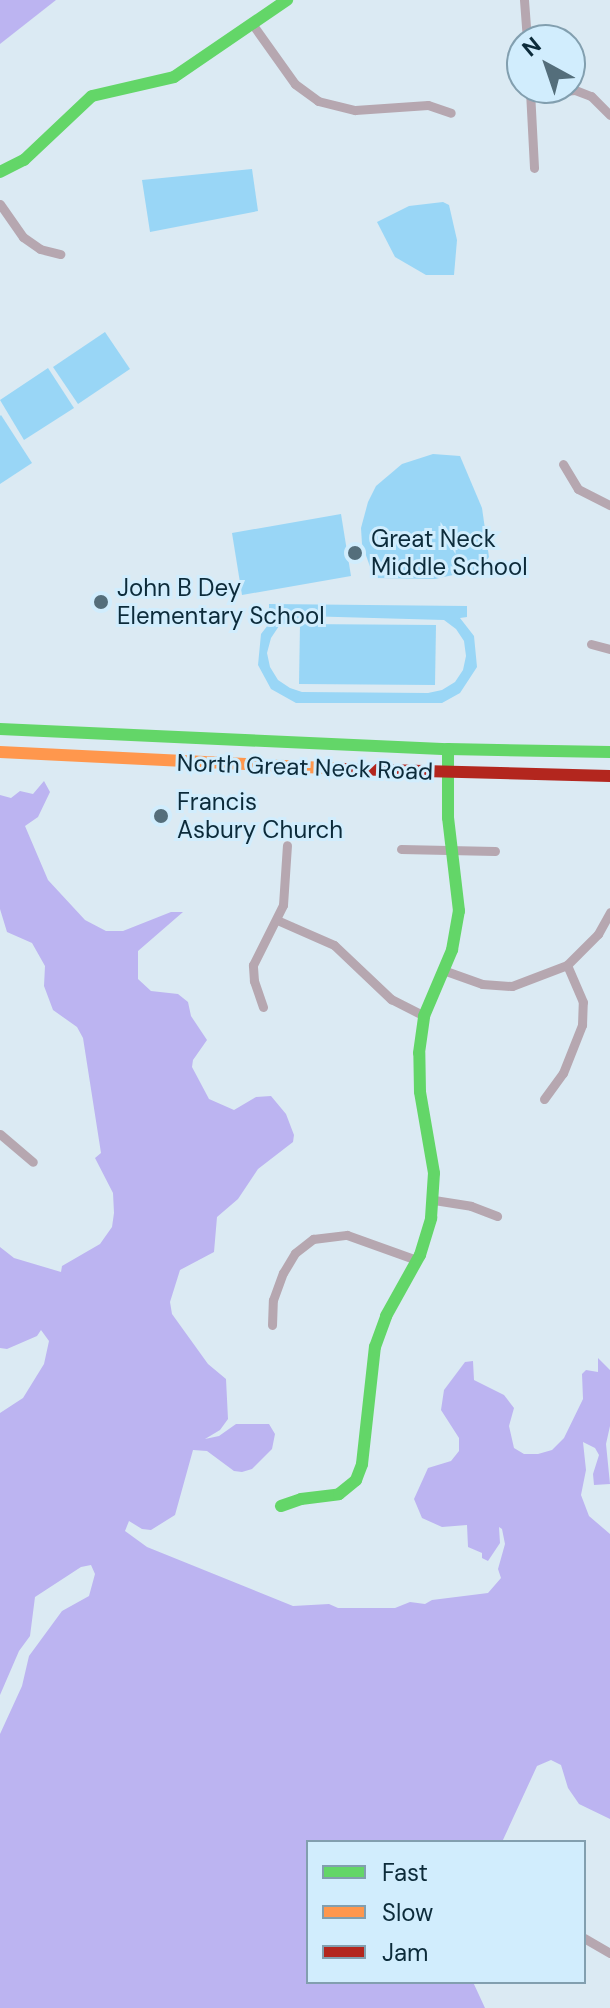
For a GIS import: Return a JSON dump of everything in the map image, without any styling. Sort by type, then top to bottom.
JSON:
[{"type":"main road","points":[[0,172],[24,160],[92,96],[174,77],[287,0]]},
{"type":"main road","name":"North Great Neck Road","points":[[0,729],[448,749],[610,752]]},
{"type":"main road","points":[[281,1506],[301,1499],[339,1494],[356,1480],[362,1464],[375,1347],[386,1316],[417,1260],[434,1200],[432,1152],[419,1070],[424,1016],[455,940],[459,911],[452,850],[448,749]]},
{"type":"main road","name":"North Great Neck Road","points":[[0,752],[448,773],[610,776]]},
{"type":"street","points":[[524,0],[526,24]]},
{"type":"street","points":[[253,25],[295,84],[318,101],[355,110],[428,105],[451,113]]},
{"type":"street","points":[[586,94],[610,115]]},
{"type":"street","points":[[531,104],[534,168]]},
{"type":"street","points":[[0,204],[23,237],[40,249],[60,254]]},
{"type":"street","points":[[563,464],[578,489],[610,505]]},
{"type":"street","points":[[591,644],[610,649]]},
{"type":"street","points":[[263,1007],[254,981],[253,965],[277,920],[286,888],[287,845]]},
{"type":"street","points":[[401,849],[495,851]]},
{"type":"street","points":[[443,970],[482,984],[512,986],[567,965],[598,934],[610,912]]},
{"type":"street","points":[[277,920],[334,945],[391,999],[424,1016]]},
{"type":"street","points":[[544,1099],[563,1073],[582,1025],[583,1002],[567,965]]},
{"type":"street","points":[[0,1134],[33,1162]]},
{"type":"street","points":[[434,1200],[471,1206],[497,1216]]},
{"type":"street","points":[[272,1325],[273,1300],[283,1273],[295,1253],[313,1239],[347,1235],[417,1260]]},
{"type":"street","points":[[586,1939],[610,1953]]},
{"type":"shaded area","points":[[0,0],[56,0],[0,44]]},
{"type":"shaded area","points":[[252,169],[258,211],[150,232],[142,180]]},
{"type":"shaded area","points":[[443,202],[449,205],[457,240],[454,275],[426,275],[395,257],[377,222],[409,206]]},
{"type":"shaded area","points":[[105,332],[130,369],[78,404],[53,367]]},
{"type":"shaded area","points":[[48,368],[74,408],[24,440],[0,400]]},
{"type":"shaded area","points":[[0,416],[32,463],[0,484]]},
{"type":"shaded area","points":[[433,454],[460,456],[482,508],[489,557],[480,569],[435,579],[374,578],[362,544],[361,528],[368,502],[376,486],[402,464]]},
{"type":"shaded area","points":[[341,514],[351,576],[242,595],[232,533]]},
{"type":"shaded area","points":[[269,604],[467,606],[467,617],[460,618],[474,636],[477,667],[460,693],[442,703],[296,703],[271,689],[258,665],[261,634],[275,616],[269,614]],"holes":[[[303,616],[444,620],[456,629],[464,641],[466,656],[463,670],[455,682],[442,690],[428,693],[302,692],[278,680],[270,667],[267,653],[271,638],[279,626]]]},
{"type":"shaded area","points":[[300,624],[436,625],[435,685],[299,684]]},
{"type":"shaded area","points":[[44,781],[50,792],[38,817],[25,826],[48,880],[85,920],[106,931],[123,931],[171,912],[183,912],[138,951],[138,979],[151,991],[178,994],[188,1002],[191,1016],[207,1040],[193,1060],[192,1067],[209,1099],[234,1110],[256,1097],[271,1096],[286,1114],[294,1135],[293,1142],[258,1169],[238,1199],[217,1217],[214,1252],[180,1270],[170,1302],[172,1314],[208,1364],[226,1379],[228,1419],[220,1430],[205,1439],[219,1436],[236,1424],[269,1424],[275,1434],[272,1449],[252,1469],[242,1472],[234,1471],[207,1451],[193,1450],[175,1515],[151,1530],[142,1529],[129,1521],[125,1531],[147,1547],[293,1606],[329,1604],[338,1608],[395,1608],[410,1602],[425,1604],[432,1600],[488,1593],[501,1578],[498,1569],[505,1544],[502,1529],[499,1527],[500,1543],[488,1561],[482,1558],[482,1553],[468,1547],[467,1525],[442,1527],[422,1518],[414,1499],[428,1468],[451,1461],[459,1451],[459,1438],[441,1410],[444,1390],[465,1362],[473,1361],[474,1380],[504,1395],[514,1408],[509,1426],[514,1448],[524,1454],[538,1454],[552,1450],[564,1438],[583,1399],[582,1374],[586,1370],[598,1372],[598,1358],[610,1370],[610,1426],[606,1444],[610,1484],[594,1485],[593,1474],[599,1455],[595,1448],[583,1442],[586,1470],[581,1495],[589,1516],[610,1534],[610,1819],[579,1804],[568,1788],[561,1765],[551,1760],[537,1766],[503,1840],[306,1840],[306,1984],[474,1984],[485,2008],[0,2008],[0,1734],[22,1686],[29,1656],[62,1611],[89,1596],[95,1574],[91,1565],[81,1567],[35,1597],[30,1636],[19,1651],[0,1695],[0,1413],[23,1398],[44,1364],[49,1341],[41,1330],[37,1336],[7,1349],[0,1348],[0,1247],[14,1258],[61,1272],[62,1266],[100,1244],[112,1227],[114,1213],[113,1193],[95,1158],[101,1153],[83,1038],[77,1027],[53,1010],[44,986],[45,966],[32,943],[7,932],[0,909],[0,795],[11,798],[20,791],[33,794]]},
{"type":"traffic: fast","points":[[0,172],[24,160],[92,96],[174,77],[287,0]]},
{"type":"traffic: fast","points":[[0,729],[448,749],[610,752]]},
{"type":"traffic: fast","points":[[281,1506],[301,1499],[339,1494],[356,1480],[362,1464],[375,1347],[386,1316],[420,1255],[431,1218],[434,1173],[420,1092],[419,1053],[424,1016],[452,950],[459,911],[448,818],[448,749]]},
{"type":"traffic: slow","points":[[0,752],[346,769]]},
{"type":"traffic: jam","points":[[346,769],[610,776]]},
{"type":"place","name":"Great Neck Middle School","points":[[355,553]]},
{"type":"place","name":"John B Dey Elementary School","points":[[101,602]]},
{"type":"place","name":"Francis Asbury Church","points":[[161,816]]}]
